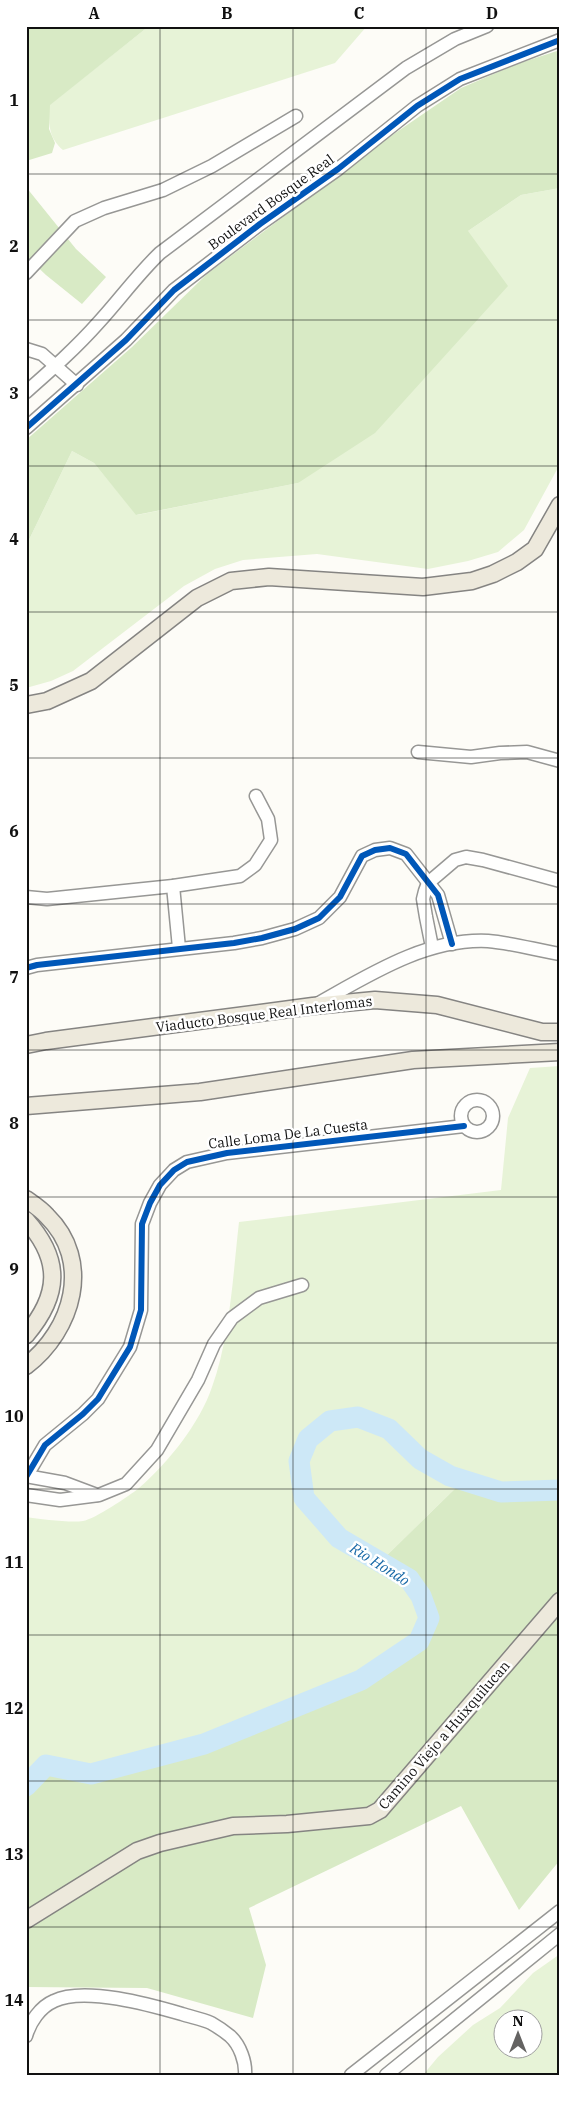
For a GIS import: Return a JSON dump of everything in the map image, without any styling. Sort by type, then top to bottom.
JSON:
[{"type":"main road","points":[[26,705],[47,702],[91,680],[197,598],[231,581],[269,578],[423,587],[472,581],[494,574],[518,562],[535,549],[560,505]]},
{"type":"main road","name":"Viaducto Bosque Real Interlomas","points":[[26,1045],[313,1006],[375,1000],[437,1005],[542,1032],[560,1032]]},
{"type":"main road","points":[[26,1106],[200,1092],[413,1060],[560,1052]]},
{"type":"main road","points":[[26,1199],[48,1216],[60,1232],[69,1250],[74,1270],[68,1310],[60,1329],[50,1344],[26,1366]]},
{"type":"main road","points":[[26,1220],[46,1246],[52,1262],[52,1284],[47,1304],[38,1322],[26,1335]]},
{"type":"main road","name":"Camino Viejo a Huixquilucan","points":[[26,1920],[136,1851],[160,1843],[233,1826],[287,1824],[369,1816],[380,1810],[560,1601]]},
{"type":"street","name":"Boulevard Bosque Real","points":[[26,392],[56,366],[98,323],[160,252],[406,68],[455,39],[488,26]]},
{"type":"street","name":"Boulevard Bosque Real","points":[[26,428],[126,340],[174,290],[260,224],[338,169],[417,106],[460,79],[560,40]]},
{"type":"street","points":[[26,273],[75,220],[104,208],[163,190],[212,166],[296,116]]},
{"type":"street","points":[[26,349],[42,354],[77,385]]},
{"type":"street","points":[[418,752],[471,757],[527,752],[560,761]]},
{"type":"street","points":[[26,897],[47,899],[173,886],[240,876],[255,865],[270,840],[268,818],[256,796]]},
{"type":"street","points":[[26,968],[36,965],[92,960],[262,938],[295,929],[319,918],[340,898],[362,856],[375,850],[390,848],[406,854],[441,903],[452,944]]},
{"type":"street","points":[[432,948],[424,899],[428,883],[455,860],[466,857],[560,881]]},
{"type":"street","points":[[173,886],[179,948]]},
{"type":"street","points":[[313,1006],[364,978],[432,948],[487,941],[560,954]]},
{"type":"street","name":"Calle Loma De La Cuesta","points":[[99,1496],[64,1483],[26,1476],[45,1445],[98,1399],[130,1347],[141,1310],[142,1224],[150,1203],[160,1185],[174,1170],[187,1162],[227,1153],[464,1126]]},
{"type":"street","points":[[26,1495],[60,1500],[99,1496],[126,1484],[157,1450],[198,1380],[214,1344],[232,1318],[259,1298],[302,1285]]},
{"type":"street","points":[[351,2075],[560,1911]]},
{"type":"street","points":[[386,2075],[560,1934]]},
{"type":"street","points":[[26,2036],[37,2014],[55,2000],[86,1995],[110,1998],[157,2007],[210,2022],[232,2038],[240,2052],[246,2073]]},
{"type":"green space","points":[[26,26],[149,26],[50,105],[49,129],[55,143],[52,153],[26,161]]},
{"type":"green space","points":[[149,26],[367,26],[335,63],[63,150],[52,135],[49,124],[49,105]]},
{"type":"green space","points":[[560,50],[560,188],[521,195],[468,231],[508,286],[375,433],[298,483],[136,515],[94,463],[72,451],[26,546],[26,440],[132,347],[207,274],[388,138],[461,88],[517,64]]},
{"type":"green space","points":[[26,187],[76,249],[106,277],[82,304],[26,256]]},
{"type":"green space","points":[[560,188],[560,464],[524,530],[498,552],[468,561],[428,569],[317,554],[243,560],[215,569],[184,586],[73,671],[51,681],[26,688],[26,546],[72,451],[94,463],[137,515],[298,483],[468,231],[521,195]]},
{"type":"green space","points":[[560,1066],[560,1483],[502,1485],[468,1476],[376,1566],[405,1584],[415,1599],[421,1618],[414,1636],[358,1674],[202,1738],[91,1767],[43,1758],[26,1776],[26,1517],[83,1521],[95,1516],[139,1488],[161,1467],[182,1442],[207,1401],[218,1368],[227,1327],[239,1222],[501,1190],[508,1118],[530,1068]]},
{"type":"green space","points":[[468,1476],[502,1485],[560,1483],[560,1860],[519,1910],[461,1806],[249,1908],[266,1965],[253,2018],[147,1988],[26,1987],[26,1776],[43,1758],[91,1767],[202,1738],[358,1674],[413,1637],[421,1618],[415,1599],[405,1585],[376,1566]]},
{"type":"green space","points":[[560,1954],[560,2075],[423,2075],[438,2057],[473,2025],[494,2012],[494,2058],[544,2058],[544,2008],[500,2008],[533,1973]]},
{"type":"waterway","name":"Rio Hondo","points":[[26,1786],[46,1765],[91,1774],[204,1744],[361,1680],[419,1641],[429,1618],[421,1596],[409,1579],[339,1538],[304,1498],[299,1461],[308,1439],[330,1421],[358,1417],[389,1429],[420,1459],[450,1476],[501,1492],[560,1490]]},
{"type":"cycle path","points":[[26,428],[126,340],[174,290],[260,224],[338,169],[417,106],[460,79],[560,40]]},
{"type":"cycle path","points":[[26,968],[37,965],[234,943],[295,929],[319,918],[340,897],[362,856],[375,850],[390,848],[406,854],[438,895],[452,944]]},
{"type":"cycle path","points":[[26,1477],[45,1445],[98,1399],[130,1347],[141,1310],[142,1224],[150,1203],[160,1185],[174,1170],[187,1162],[227,1153],[464,1126]]}]
